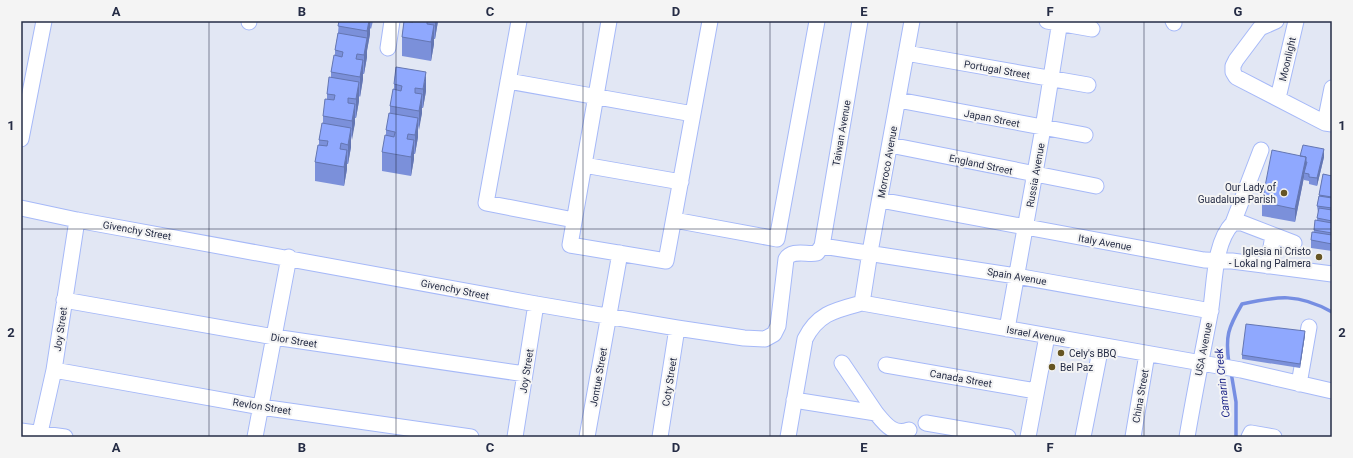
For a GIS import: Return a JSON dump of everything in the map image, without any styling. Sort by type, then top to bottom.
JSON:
[{"type":"street","points":[[21,139],[44,21]]},
{"type":"street","points":[[388,48],[392,21]]},
{"type":"street","points":[[519,21],[486,203],[574,220]]},
{"type":"street","points":[[609,21],[570,245],[666,261],[710,21]]},
{"type":"street","points":[[674,220],[777,239],[817,21]]},
{"type":"street","name":"Taiwan Avenue","points":[[822,246],[860,21]]},
{"type":"street","name":"Morroco Avenue","points":[[862,303],[912,21]]},
{"type":"street","points":[[1276,21],[1260,28],[1233,66],[1233,72],[1236,77],[1328,124],[1332,88]]},
{"type":"street","name":"Moonlight","points":[[1278,98],[1296,21]]},
{"type":"street","points":[[1056,22],[1092,29]]},
{"type":"street","name":"Russia Avenue","points":[[1007,329],[1051,79],[1056,22]]},
{"type":"street","name":"Portugal Street","points":[[906,53],[1088,85]]},
{"type":"street","points":[[508,82],[693,114]]},
{"type":"street","name":"Japan Street","points":[[898,100],[1085,135]]},
{"type":"street","name":"England Street","points":[[890,145],[1034,175],[1096,186]]},
{"type":"street","name":"USA Avenue","points":[[1187,437],[1211,311],[1217,260],[1228,228],[1233,223],[1260,150]]},
{"type":"street","points":[[584,165],[681,182]]},
{"type":"street","name":"Italy Avenue","points":[[880,200],[1204,260],[1217,260],[1332,274]]},
{"type":"street","name":"Givenchy Street","points":[[21,208],[77,220],[289,257],[608,317],[744,338],[765,339],[774,334],[778,326],[786,259],[792,253],[817,253],[822,246]]},
{"type":"street","name":"Joy Street","points":[[40,435],[54,370],[77,220]]},
{"type":"street","points":[[1233,223],[1242,223],[1294,243]]},
{"type":"street","points":[[1268,266],[1273,235]]},
{"type":"street","name":"Spain Avenue","points":[[822,246],[870,252],[1016,276],[1211,311]]},
{"type":"street","name":"Jontue Street","points":[[587,437],[620,253]]},
{"type":"street","points":[[254,437],[289,257]]},
{"type":"street","name":"Dior Street","points":[[64,300],[274,337],[525,374]]},
{"type":"street","name":"Israel Avenue","points":[[794,400],[806,339],[811,327],[820,318],[833,310],[862,303],[1216,365],[1332,391]]},
{"type":"street","name":"Joy Street","points":[[515,437],[536,304]]},
{"type":"street","points":[[1299,384],[1309,327]]},
{"type":"street","name":"Coty Street","points":[[660,437],[677,328]]},
{"type":"street","points":[[1028,437],[1047,336]]},
{"type":"street","points":[[1083,437],[1101,346]]},
{"type":"street","name":"China Street","points":[[1133,437],[1147,354]]},
{"type":"street","points":[[842,363],[886,426],[900,432],[909,430]]},
{"type":"street","name":"Canada Street","points":[[886,365],[1036,391]]},
{"type":"street","name":"Revlon Street","points":[[54,370],[261,407],[471,437]]},
{"type":"street","points":[[788,437],[794,400],[876,413]]},
{"type":"street","points":[[926,423],[1008,437]]},
{"type":"street","points":[[21,431],[40,435],[64,437]]},
{"type":"street","points":[[1250,435],[1274,437]]},
{"type":"building","points":[[339,21],[369,21],[367,31],[338,26]]},
{"type":"building","points":[[404,21],[427,21],[427,24],[434,25],[431,42],[402,37]]},
{"type":"building","points":[[338,33],[367,38],[364,55],[357,54],[356,59],[363,60],[360,77],[331,72],[334,55],[342,57],[343,52],[335,50]]},
{"type":"building","points":[[396,67],[426,72],[423,89],[415,88],[415,93],[422,94],[419,111],[390,106],[393,89],[401,91],[402,86],[394,84]]},
{"type":"building","points":[[329,77],[359,82],[356,99],[348,98],[348,103],[355,104],[352,121],[323,116],[325,99],[334,100],[335,95],[327,94]]},
{"type":"building","points":[[389,113],[418,118],[415,135],[408,134],[407,139],[414,140],[411,157],[382,152],[385,135],[394,137],[395,132],[386,130]]},
{"type":"building","points":[[322,123],[351,128],[348,145],[341,143],[340,149],[347,150],[344,167],[315,162],[318,145],[327,146],[328,141],[319,140]]},
{"type":"building","points":[[1303,145],[1324,149],[1317,178],[1309,177],[1309,174],[1304,173],[1307,162],[1306,157],[1300,156]]},
{"type":"building","name":"Our Lady of Guadalupe Parish","points":[[1272,150],[1306,157],[1295,209],[1262,202]]},
{"type":"building","points":[[1323,174],[1332,176],[1332,197],[1319,195]]},
{"type":"building","points":[[1319,196],[1332,198],[1332,208],[1317,206]]},
{"type":"building","points":[[1319,208],[1332,210],[1332,221],[1317,218]]},
{"type":"building","points":[[1315,220],[1332,223],[1332,233],[1314,230]]},
{"type":"building","points":[[1312,232],[1332,235],[1332,244],[1311,240]]},
{"type":"building","points":[[1246,324],[1305,331],[1300,364],[1242,355]]},
{"type":"waterway","name":"Camarin Creek","points":[[1229,364],[1227,346],[1229,332],[1242,304],[1266,299],[1288,298],[1309,302],[1332,312]]},
{"type":"waterway","name":"Camarin Creek","points":[[1231,372],[1236,402],[1236,437]]},
{"type":"place","name":"Our Lady of Guadalupe Parish","points":[[1284,193]]},
{"type":"place","name":"Iglesia ni Cristo - Lokal ng Palmera","points":[[1319,257]]},
{"type":"place","name":"Cely's BBQ","points":[[1061,353]]},
{"type":"place","name":"Bel Paz","points":[[1052,367]]}]
